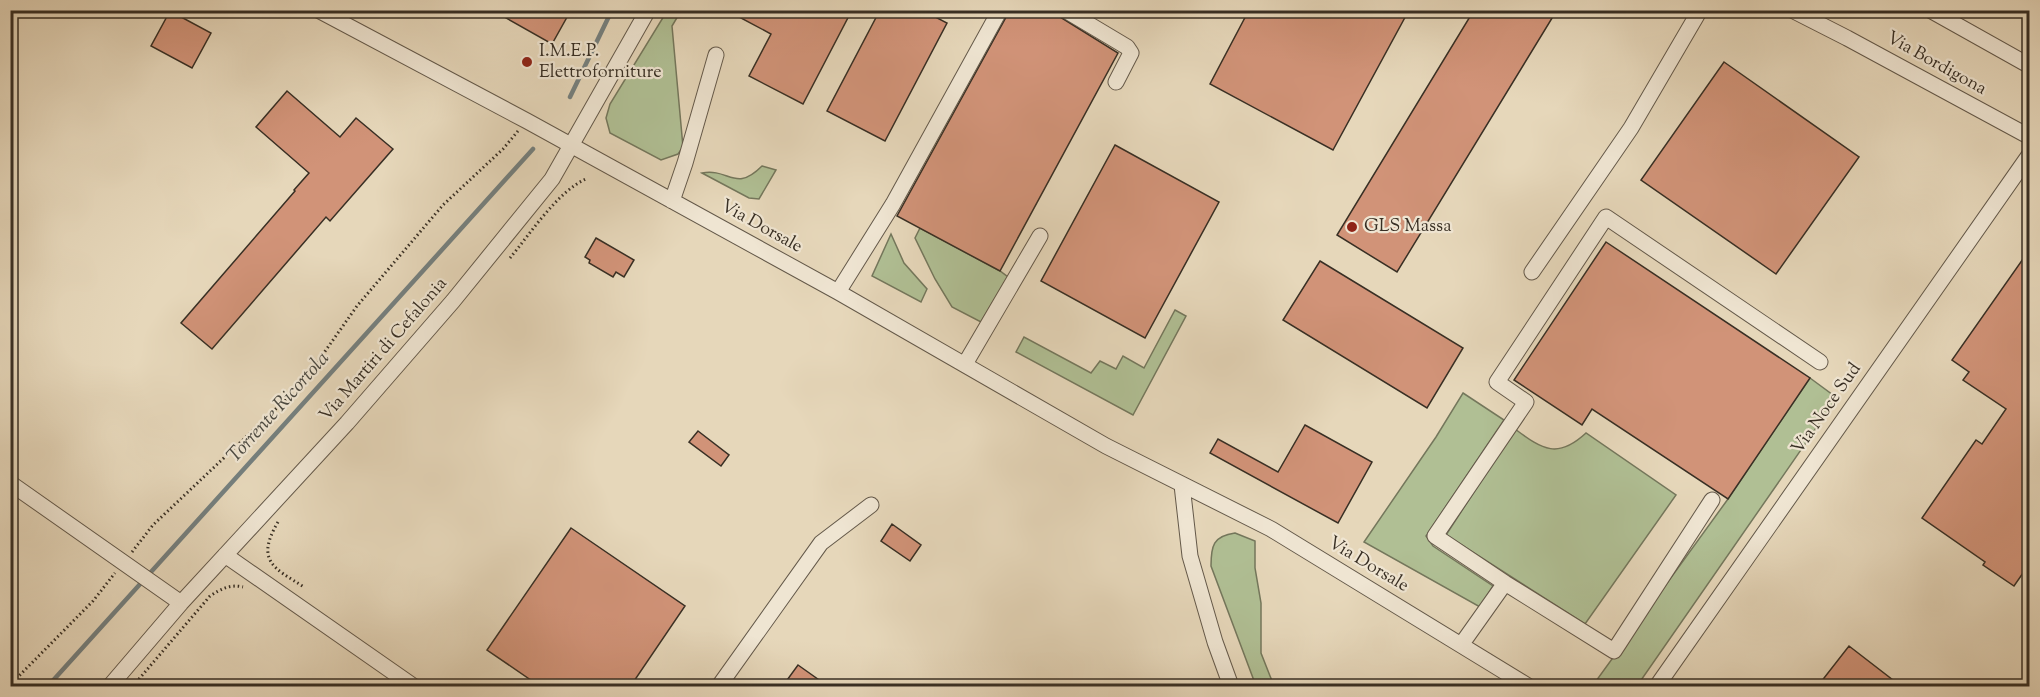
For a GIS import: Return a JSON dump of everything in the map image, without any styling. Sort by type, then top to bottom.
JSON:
[{"type":"street","name":"Via Dorsale","points":[[318,10],[527,121],[838,292],[1106,446],[1271,529],[1528,687]]},
{"type":"street","name":"Via Martiri di Cefalonia","points":[[110,687],[181,603],[346,423],[453,301],[552,179],[648,10]]},
{"type":"street","points":[[838,292],[893,204],[1000,10]]},
{"type":"street","points":[[1065,10],[1127,47],[1131,53],[1116,82]]},
{"type":"street","points":[[1532,272],[1631,128],[1700,10]]},
{"type":"street","name":"Via Bordigona","points":[[1792,10],[2030,137]]},
{"type":"street","points":[[1930,10],[2030,66]]},
{"type":"street","points":[[672,201],[716,55]]},
{"type":"street","name":"Via Noce Sud","points":[[1657,687],[2030,154]]},
{"type":"street","points":[[1712,500],[1614,651],[1435,536],[1526,402],[1497,382],[1606,217],[1820,362]]},
{"type":"street","points":[[965,364],[1040,236]]},
{"type":"street","points":[[10,483],[181,603]]},
{"type":"street","points":[[1182,485],[1190,556],[1215,642],[1231,687]]},
{"type":"street","points":[[719,687],[821,543],[871,506]]},
{"type":"street","points":[[225,555],[413,687]]},
{"type":"street","points":[[1461,645],[1505,583]]},
{"type":"path","points":[[10,685],[128,565],[153,525],[303,384],[357,306],[443,205],[502,149],[527,121]]},
{"type":"path","points":[[504,264],[562,195],[575,183],[586,178]]},
{"type":"path","points":[[285,515],[271,536],[268,554],[272,567],[304,587]]},
{"type":"path","points":[[132,687],[210,596],[222,588],[235,585],[245,588]]},
{"type":"path","points":[[132,687],[206,599],[219,590],[231,586],[242,586],[250,591]]},
{"type":"green space","points":[[667,11],[681,11],[672,26],[683,147],[678,154],[661,160],[610,133],[606,118],[610,104]]},
{"type":"green space","points":[[762,166],[776,170],[759,199],[749,198],[702,173],[712,172],[739,179],[753,174]]},
{"type":"green space","points":[[920,228],[1008,277],[981,322],[952,307],[915,238]]},
{"type":"green space","points":[[891,234],[904,263],[927,289],[921,302],[872,276]]},
{"type":"green space","points":[[1175,310],[1186,316],[1133,415],[1016,352],[1024,337],[1091,373],[1100,361],[1116,369],[1123,356],[1144,368]]},
{"type":"green space","points":[[1810,378],[1837,398],[1637,686],[1604,686],[1596,681],[1728,499]]},
{"type":"green space","points":[[1463,393],[1504,420],[1426,536],[1433,546],[1493,586],[1480,607],[1364,542],[1436,437]]},
{"type":"green space","points":[[1515,429],[1534,442],[1550,449],[1567,446],[1586,433],[1676,495],[1585,624],[1446,535]]},
{"type":"green space","points":[[1235,533],[1255,541],[1255,568],[1261,603],[1261,653],[1274,686],[1256,686],[1211,566],[1215,543],[1228,534]]},
{"type":"building","points":[[492,10],[571,10],[552,44]]},
{"type":"building","points":[[726,10],[852,10],[803,104],[749,76],[771,34]]},
{"type":"building","points":[[880,10],[922,10],[947,23],[885,141],[827,111]]},
{"type":"building","points":[[1010,10],[1049,10],[1118,53],[1000,271],[897,216]]},
{"type":"building","points":[[1249,10],[1409,10],[1333,150],[1210,84]]},
{"type":"building","points":[[1474,10],[1557,10],[1397,272],[1337,235]]},
{"type":"building","points":[[170,11],[211,33],[192,68],[151,46]]},
{"type":"building","points":[[1724,62],[1859,157],[1776,274],[1641,180]]},
{"type":"building","points":[[287,91],[340,137],[356,118],[393,149],[330,221],[326,217],[212,349],[181,323],[309,173],[256,127]]},
{"type":"building","points":[[1115,145],[1219,202],[1145,338],[1041,281]]},
{"type":"building","points":[[596,238],[634,260],[624,277],[616,272],[613,277],[589,263],[590,260],[585,257]]},
{"type":"building","points":[[1606,242],[1810,378],[1728,499],[1592,409],[1582,425],[1514,380]]},
{"type":"building","points":[[2030,249],[2030,563],[2014,586],[1983,565],[1985,562],[1922,518],[1976,440],[1982,444],[2006,409],[1963,380],[1969,372],[1952,360]]},
{"type":"building","points":[[1320,261],[1463,348],[1427,408],[1283,320]]},
{"type":"building","points":[[1305,425],[1372,462],[1338,523],[1210,453],[1218,439],[1278,472]]},
{"type":"building","points":[[698,431],[729,455],[721,466],[689,442]]},
{"type":"building","points":[[892,524],[921,545],[910,561],[881,541]]},
{"type":"building","points":[[571,528],[685,606],[630,687],[541,687],[487,650]]},
{"type":"building","points":[[1849,646],[1902,687],[1817,687]]},
{"type":"building","points":[[798,665],[829,687],[782,687]]},
{"type":"waterway","name":"Torrente Ricortola","points":[[570,97],[612,10]]},
{"type":"waterway","name":"Torrente Ricortola","points":[[48,686],[533,149]]},
{"type":"place","name":"I.M.E.P. Elettroforniture","points":[[527,62]]},
{"type":"place","name":"GLS Massa","points":[[1352,227]]}]
